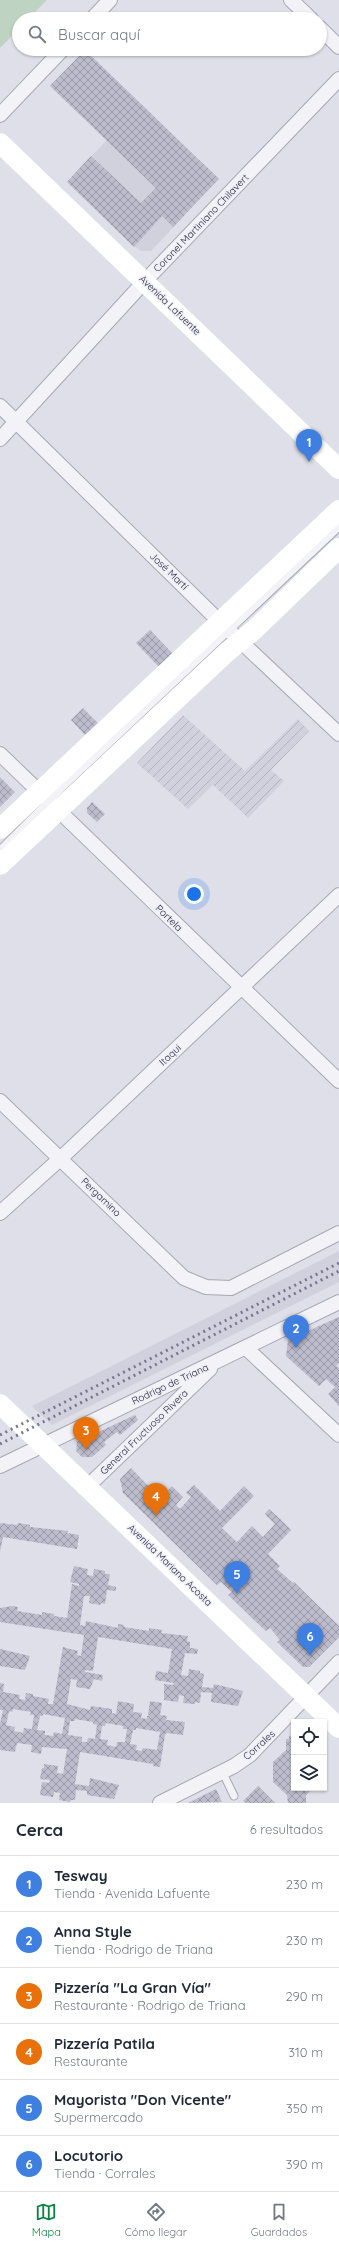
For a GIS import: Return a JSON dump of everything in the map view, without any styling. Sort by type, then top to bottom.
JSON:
[{"type":"main road","name":"Avenida Lafuente","points":[[0,143],[339,469]]},
{"type":"main road","points":[[0,829],[49,801],[230,631],[339,510]]},
{"type":"main road","points":[[0,865],[49,801],[230,631],[339,548]]},
{"type":"main road","name":"Avenida Mariano Acosta","points":[[3,1410],[43,1444],[307,1695],[339,1728]]},
{"type":"street","points":[[99,12],[110,0]]},
{"type":"street","points":[[291,0],[304,12]]},
{"type":"street","points":[[327,35],[339,47]]},
{"type":"street","points":[[0,115],[56,56]]},
{"type":"street","name":"Coronel Martiniano Chilavert","points":[[0,439],[145,281],[339,79]]},
{"type":"street","name":"José Martí","points":[[0,406],[230,631],[339,734]]},
{"type":"street","name":"Portela","points":[[0,754],[339,1081]]},
{"type":"street","name":"Itaqui","points":[[0,1213],[61,1158],[339,895]]},
{"type":"street","name":"Pergamino","points":[[0,1101],[61,1158],[184,1278],[206,1287],[231,1288],[339,1233]]},
{"type":"street","name":"Rodrigo de Triana","points":[[0,1466],[43,1444],[218,1362],[339,1302]]},
{"type":"street","points":[[246,1348],[339,1435]]},
{"type":"street","name":"General Fructuoso Rivera","points":[[88,1487],[218,1362]]},
{"type":"street","name":"Corrales","points":[[160,1803],[250,1755],[339,1662]]},
{"type":"lane","points":[[230,631],[339,527]]},
{"type":"lane","points":[[0,850],[49,801]]},
{"type":"lane","points":[[222,1771],[234,1796]]},
{"type":"shaded area","points":[[107,140],[185,215],[151,251],[140,251],[67,182]]},
{"type":"shaded area","points":[[183,715],[245,771],[298,719],[309,731],[271,770],[284,781],[248,818],[213,785],[188,809],[137,763]]},
{"type":"shaded area","points":[[339,1251],[339,1282],[52,1425],[32,1406]]},
{"type":"green space","points":[[0,0],[47,0],[35,12],[12,12],[12,36],[0,48]]},
{"type":"building","points":[[79,56],[91,56],[219,179],[173,227],[162,216],[134,247],[67,182],[91,156],[141,203],[156,188],[50,86]]},
{"type":"building","points":[[150,630],[173,654],[159,667],[136,643]]},
{"type":"building","points":[[83,708],[98,723],[85,735],[71,720]]},
{"type":"building","points":[[0,777],[15,792],[0,807]]},
{"type":"building","points":[[92,802],[105,814],[97,822],[87,813],[87,808]]},
{"type":"building","points":[[339,1317],[339,1363],[336,1366],[339,1368],[339,1406],[328,1394],[335,1387],[326,1379],[319,1386],[286,1356],[288,1340]]},
{"type":"building","points":[[135,1415],[138,1420],[120,1435],[117,1432],[104,1442],[106,1445],[92,1457],[82,1457],[76,1451],[77,1442]]},
{"type":"building","points":[[131,1468],[160,1498],[172,1486],[183,1497],[176,1505],[180,1509],[191,1497],[186,1493],[194,1485],[220,1511],[244,1486],[254,1496],[222,1528],[237,1542],[252,1526],[263,1537],[275,1524],[265,1514],[269,1509],[280,1519],[291,1530],[268,1554],[280,1566],[277,1569],[293,1583],[294,1582],[339,1626],[339,1637],[309,1667],[303,1667],[277,1642],[280,1640],[270,1628],[266,1631],[255,1621],[228,1595],[232,1592],[221,1582],[217,1585],[123,1493],[120,1479]]},
{"type":"building","points":[[0,1523],[17,1525],[18,1523],[30,1525],[30,1527],[68,1531],[67,1533],[79,1535],[77,1549],[3,1537],[0,1552]]},
{"type":"building","points":[[74,1566],[88,1569],[87,1575],[93,1576],[94,1569],[105,1571],[105,1574],[110,1574],[108,1585],[116,1587],[116,1591],[107,1590],[105,1604],[101,1603],[100,1605],[89,1603],[90,1596],[84,1596],[80,1625],[85,1626],[86,1621],[118,1628],[118,1624],[124,1625],[124,1627],[149,1631],[149,1628],[162,1630],[161,1633],[188,1636],[187,1641],[190,1642],[190,1648],[198,1649],[197,1654],[185,1653],[181,1675],[188,1676],[189,1669],[200,1671],[200,1673],[204,1674],[202,1687],[213,1688],[214,1684],[243,1691],[238,1706],[211,1702],[212,1693],[201,1692],[200,1703],[183,1703],[184,1696],[179,1695],[178,1702],[164,1700],[164,1684],[173,1685],[174,1683],[155,1680],[156,1671],[168,1673],[172,1649],[98,1637],[93,1671],[85,1670],[85,1672],[103,1675],[102,1681],[94,1679],[90,1689],[76,1687],[77,1680],[71,1679],[67,1704],[90,1710],[91,1706],[112,1709],[112,1713],[116,1714],[118,1701],[134,1704],[133,1712],[142,1713],[141,1718],[147,1719],[147,1716],[150,1716],[148,1715],[150,1701],[162,1703],[160,1715],[167,1716],[166,1720],[185,1722],[183,1735],[167,1733],[165,1735],[160,1767],[153,1766],[153,1764],[80,1752],[75,1784],[89,1786],[90,1778],[119,1785],[114,1799],[87,1795],[87,1791],[76,1790],[75,1800],[71,1800],[70,1802],[59,1800],[60,1793],[54,1792],[53,1797],[40,1795],[42,1782],[49,1783],[50,1780],[40,1779],[44,1764],[58,1766],[57,1773],[63,1774],[67,1749],[42,1747],[41,1754],[31,1752],[32,1745],[17,1743],[15,1752],[0,1750],[0,1724],[3,1710],[0,1710],[0,1683],[4,1684],[3,1692],[20,1695],[19,1699],[25,1700],[26,1693],[33,1694],[33,1696],[49,1699],[48,1704],[53,1704],[63,1647],[78,1651],[77,1655],[81,1656],[84,1635],[0,1622],[0,1608],[12,1606],[18,1607],[17,1611],[42,1615],[42,1612],[67,1618],[72,1584],[79,1586],[79,1584],[70,1582]],"holes":[[[13,1709],[31,1712],[30,1715],[34,1715],[32,1729],[24,1728],[23,1733],[14,1731],[15,1727],[6,1725],[9,1711],[12,1712]],[[43,1714],[65,1718],[62,1734],[54,1732],[53,1736],[45,1735],[45,1731],[37,1730],[40,1716],[43,1716]],[[75,1719],[93,1722],[93,1724],[97,1725],[95,1739],[88,1738],[87,1742],[82,1742],[82,1737],[68,1735],[70,1721],[75,1721]],[[106,1723],[123,1726],[123,1729],[127,1729],[125,1742],[117,1742],[116,1747],[107,1745],[108,1740],[100,1739],[102,1726],[105,1726]],[[136,1728],[160,1732],[157,1750],[143,1748],[142,1751],[136,1750],[137,1745],[130,1744],[133,1730],[136,1730]]]},
{"type":"building","points":[[0,1649],[30,1656],[25,1670],[0,1666]]},
{"type":"building","points":[[289,1736],[291,1736],[291,1791],[310,1791],[306,1795],[306,1803],[288,1803],[287,1795],[273,1782],[273,1762],[286,1750],[286,1739],[289,1739]]},
{"type":"building","points":[[258,1786],[275,1803],[246,1803],[243,1801]]},
{"type":"building","points":[[216,1789],[222,1802],[188,1803]]},
{"type":"railway","points":[[0,1435],[339,1263]]},
{"type":"railway","points":[[0,1444],[339,1271]]},
{"type":"place","name":"Tesway","points":[[309,462]]},
{"type":"place","name":"Anna Style","points":[[296,1348]]},
{"type":"place","name":"Pizzería \"La Gran Vía\"","points":[[86,1450]]},
{"type":"place","name":"Pizzería Patila","points":[[156,1516]]},
{"type":"place","name":"Mayorista \"Don Vicente\"","points":[[237,1594]]},
{"type":"place","name":"Locutorio","points":[[310,1656]]}]
